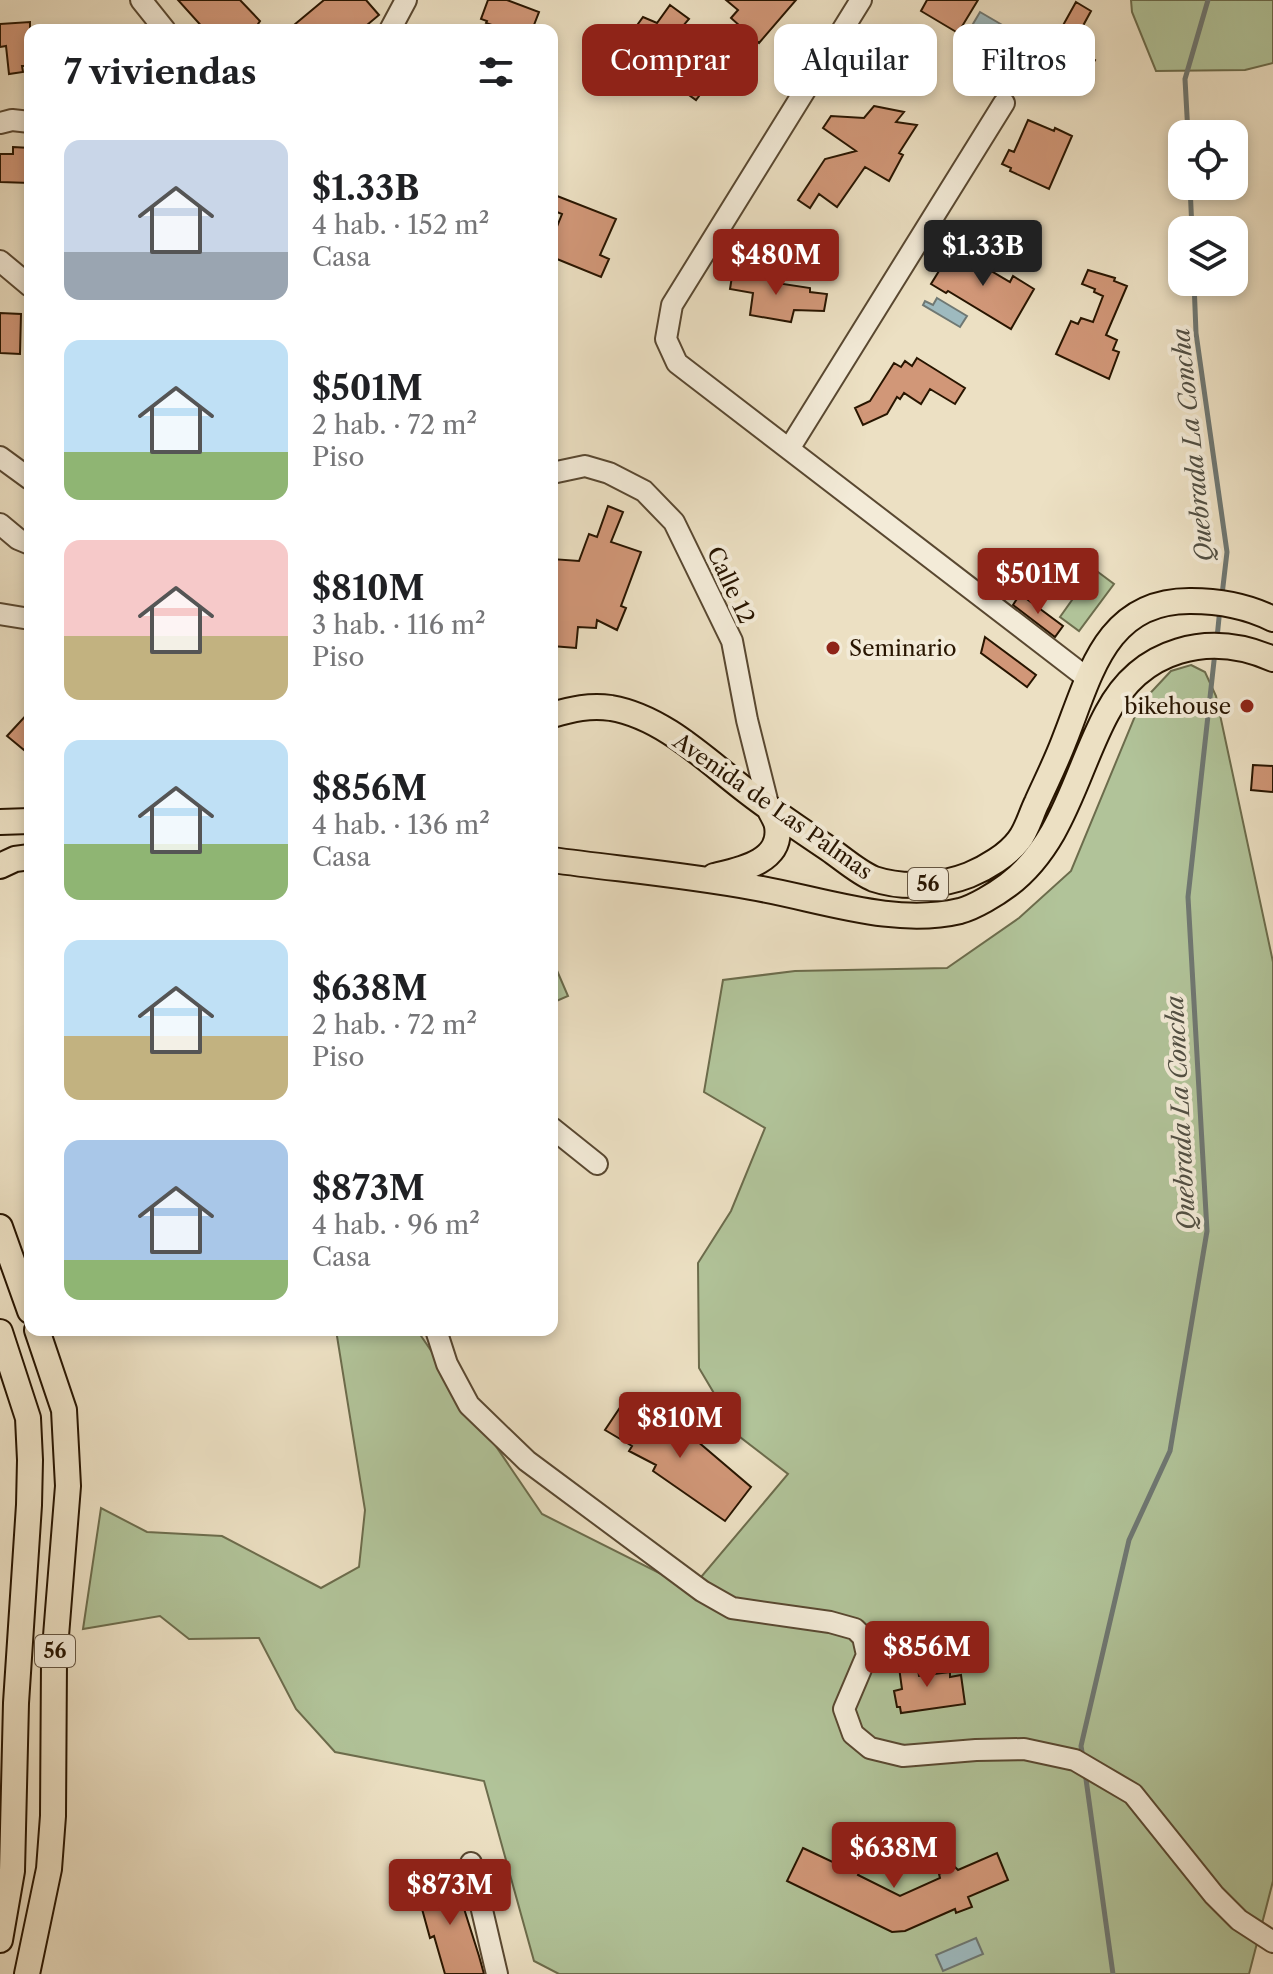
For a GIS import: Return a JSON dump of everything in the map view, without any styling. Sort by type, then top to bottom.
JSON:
[{"type":"main road","name":"Avenida de Las Palmas","points":[[558,713],[578,707],[610,708],[648,720],[873,879],[910,885],[939,883],[971,874],[990,864],[1019,839],[1064,742],[1087,678],[1111,636],[1130,617],[1152,606],[1202,601],[1234,604],[1273,619]]},
{"type":"main road","name":"Avenida de Las Palmas","points":[[558,861],[704,879],[882,913],[962,911],[1007,886],[1029,867],[1069,801],[1107,712],[1121,691],[1152,663],[1173,652],[1196,646],[1242,648],[1273,659]]},
{"type":"main road","points":[[704,879],[749,868],[765,857],[775,844],[777,826],[769,808]]},
{"type":"main road","points":[[0,822],[24,821]]},
{"type":"main road","points":[[0,866],[24,858]]},
{"type":"main road","points":[[0,1227],[24,1294]]},
{"type":"main road","name":"56","points":[[0,1332],[28,1418],[30,1460],[16,1703],[12,1871],[0,1940]]},
{"type":"main road","name":"56","points":[[27,1974],[49,1869],[53,1816],[54,1661],[68,1486],[64,1410],[39,1336]]},
{"type":"street","points":[[141,0],[160,24]]},
{"type":"street","points":[[393,24],[406,0]]},
{"type":"street","points":[[861,0],[672,305],[666,339],[677,363],[1087,678]]},
{"type":"street","points":[[789,449],[1004,103]]},
{"type":"street","points":[[0,123],[24,121]]},
{"type":"street","points":[[0,261],[24,281]]},
{"type":"street","points":[[0,457],[24,475]]},
{"type":"street","name":"Calle 12","points":[[558,472],[585,466],[609,473],[644,491],[674,522],[732,641],[747,720],[769,808]]},
{"type":"street","points":[[0,524],[24,542]]},
{"type":"street","points":[[0,614],[24,618]]},
{"type":"street","points":[[558,1133],[597,1164]]},
{"type":"street","points":[[438,1336],[447,1364],[469,1405],[517,1452],[702,1591],[732,1608],[830,1622],[855,1629],[863,1637],[867,1655],[844,1709],[853,1734],[870,1748],[903,1756],[1024,1749],[1075,1760],[1133,1794],[1214,1895],[1239,1920],[1273,1942]]},
{"type":"street","points":[[471,1863],[497,1974]]},
{"type":"green space","points":[[1131,0],[1273,0],[1273,63],[1245,70],[1156,71],[1132,12]]},
{"type":"green space","points":[[1094,569],[1114,584],[1079,631],[1060,617]]},
{"type":"green space","points":[[1191,665],[1205,672],[1216,696],[1273,962],[1273,1881],[1249,1974],[559,1974],[534,1961],[484,1781],[335,1752],[296,1709],[259,1638],[189,1639],[160,1616],[83,1629],[101,1508],[147,1532],[222,1536],[321,1588],[359,1567],[365,1510],[337,1336],[421,1336],[542,1514],[691,1589],[788,1474],[740,1437],[699,1368],[698,1263],[731,1211],[765,1128],[704,1092],[723,980],[795,971],[947,968],[1019,918],[1071,871],[1140,704],[1171,671]]},
{"type":"green space","points":[[558,973],[568,996],[558,1000]]},
{"type":"water","points":[[980,12],[1001,24],[973,24]]},
{"type":"water","points":[[937,298],[967,316],[960,327],[923,305],[925,301],[933,305]]},
{"type":"water","points":[[976,1938],[983,1954],[943,1971],[936,1955]]},
{"type":"building","points":[[178,0],[240,0],[260,21],[258,24],[200,24]]},
{"type":"building","points":[[324,0],[366,0],[379,15],[368,24],[295,24]]},
{"type":"building","points":[[488,0],[507,0],[539,12],[534,24],[489,24],[481,19]]},
{"type":"building","points":[[726,0],[796,0],[759,43],[758,24],[738,24],[731,18],[738,10]]},
{"type":"building","points":[[927,0],[978,0],[963,24],[953,24],[953,30],[921,11]]},
{"type":"building","points":[[1076,2],[1091,11],[1084,24],[1064,24]]},
{"type":"building","points":[[670,5],[689,19],[685,24],[638,24],[643,17],[657,23]]},
{"type":"building","points":[[30,22],[24,24],[23,72],[9,74],[6,46],[0,47],[0,24]]},
{"type":"building","points":[[874,106],[904,112],[896,122],[917,125],[899,153],[903,155],[889,181],[865,167],[837,207],[819,194],[810,208],[798,200],[825,159],[856,151],[823,128],[831,116],[864,118]]},
{"type":"building","points":[[1028,120],[1072,136],[1049,189],[1010,171],[1011,168],[1002,164],[1009,150],[1014,152]]},
{"type":"building","points":[[13,147],[24,148],[24,183],[0,182],[0,154],[13,154]]},
{"type":"building","points":[[558,196],[616,219],[600,255],[609,259],[601,277],[558,259],[558,224],[562,214],[558,212]]},
{"type":"building","points":[[955,245],[968,252],[966,256],[1010,282],[1013,276],[1034,289],[1011,329],[931,284]]},
{"type":"building","points":[[733,270],[771,276],[770,282],[827,294],[824,311],[794,310],[791,322],[750,315],[753,293],[730,289]]},
{"type":"building","points":[[1088,270],[1115,278],[1114,281],[1127,286],[1106,335],[1117,340],[1113,350],[1119,352],[1109,379],[1056,354],[1071,321],[1078,324],[1081,318],[1093,322],[1103,296],[1082,284]]},
{"type":"building","points":[[0,313],[21,314],[20,354],[0,353]]},
{"type":"building","points":[[917,358],[965,388],[955,404],[930,389],[921,404],[904,393],[900,399],[897,397],[887,414],[863,425],[855,408],[870,401],[894,363],[901,367],[905,361],[912,366]]},
{"type":"building","points":[[608,506],[623,512],[611,542],[641,552],[621,606],[626,608],[617,630],[597,620],[596,628],[578,627],[576,648],[558,646],[558,559],[579,561],[589,534],[597,537]]},
{"type":"building","points":[[1020,594],[1063,626],[1055,637],[1013,605]]},
{"type":"building","points":[[985,637],[1036,675],[1027,687],[981,653]]},
{"type":"building","points":[[24,718],[24,750],[7,736]]},
{"type":"building","points":[[1253,765],[1273,766],[1273,792],[1251,790]]},
{"type":"building","points":[[625,1400],[689,1438],[690,1435],[751,1487],[725,1521],[653,1471],[656,1465],[629,1451],[632,1446],[605,1430]]},
{"type":"building","points":[[916,1657],[919,1676],[950,1672],[950,1677],[961,1675],[965,1704],[901,1713],[894,1691],[902,1689],[898,1660]]},
{"type":"building","points":[[803,1848],[841,1866],[845,1857],[863,1865],[858,1875],[900,1896],[940,1878],[939,1874],[955,1867],[958,1870],[997,1853],[1008,1880],[968,1897],[972,1907],[956,1913],[955,1909],[905,1931],[892,1932],[787,1881]]},
{"type":"building","points":[[454,1877],[484,1974],[445,1974],[434,1936],[430,1938],[416,1887]]},
{"type":"waterway","name":"Quebrada La Concha","points":[[1187,120],[1185,79],[1208,0]]},
{"type":"waterway","name":"Quebrada La Concha","points":[[1191,200],[1191,216]]},
{"type":"waterway","name":"Quebrada La Concha","points":[[1195,296],[1196,333],[1227,552],[1222,595]]},
{"type":"waterway","name":"Quebrada La Concha","points":[[1217,638],[1220,608]]},
{"type":"waterway","name":"Quebrada La Concha","points":[[1083,1758],[1081,1746],[1129,1540],[1170,1451],[1207,1231],[1188,897],[1215,652]]},
{"type":"waterway","name":"Quebrada La Concha","points":[[1085,1772],[1113,1974]]},
{"type":"place","name":"Seminario","points":[[833,648]]},
{"type":"place","name":"bikehouse","points":[[1247,706]]}]
